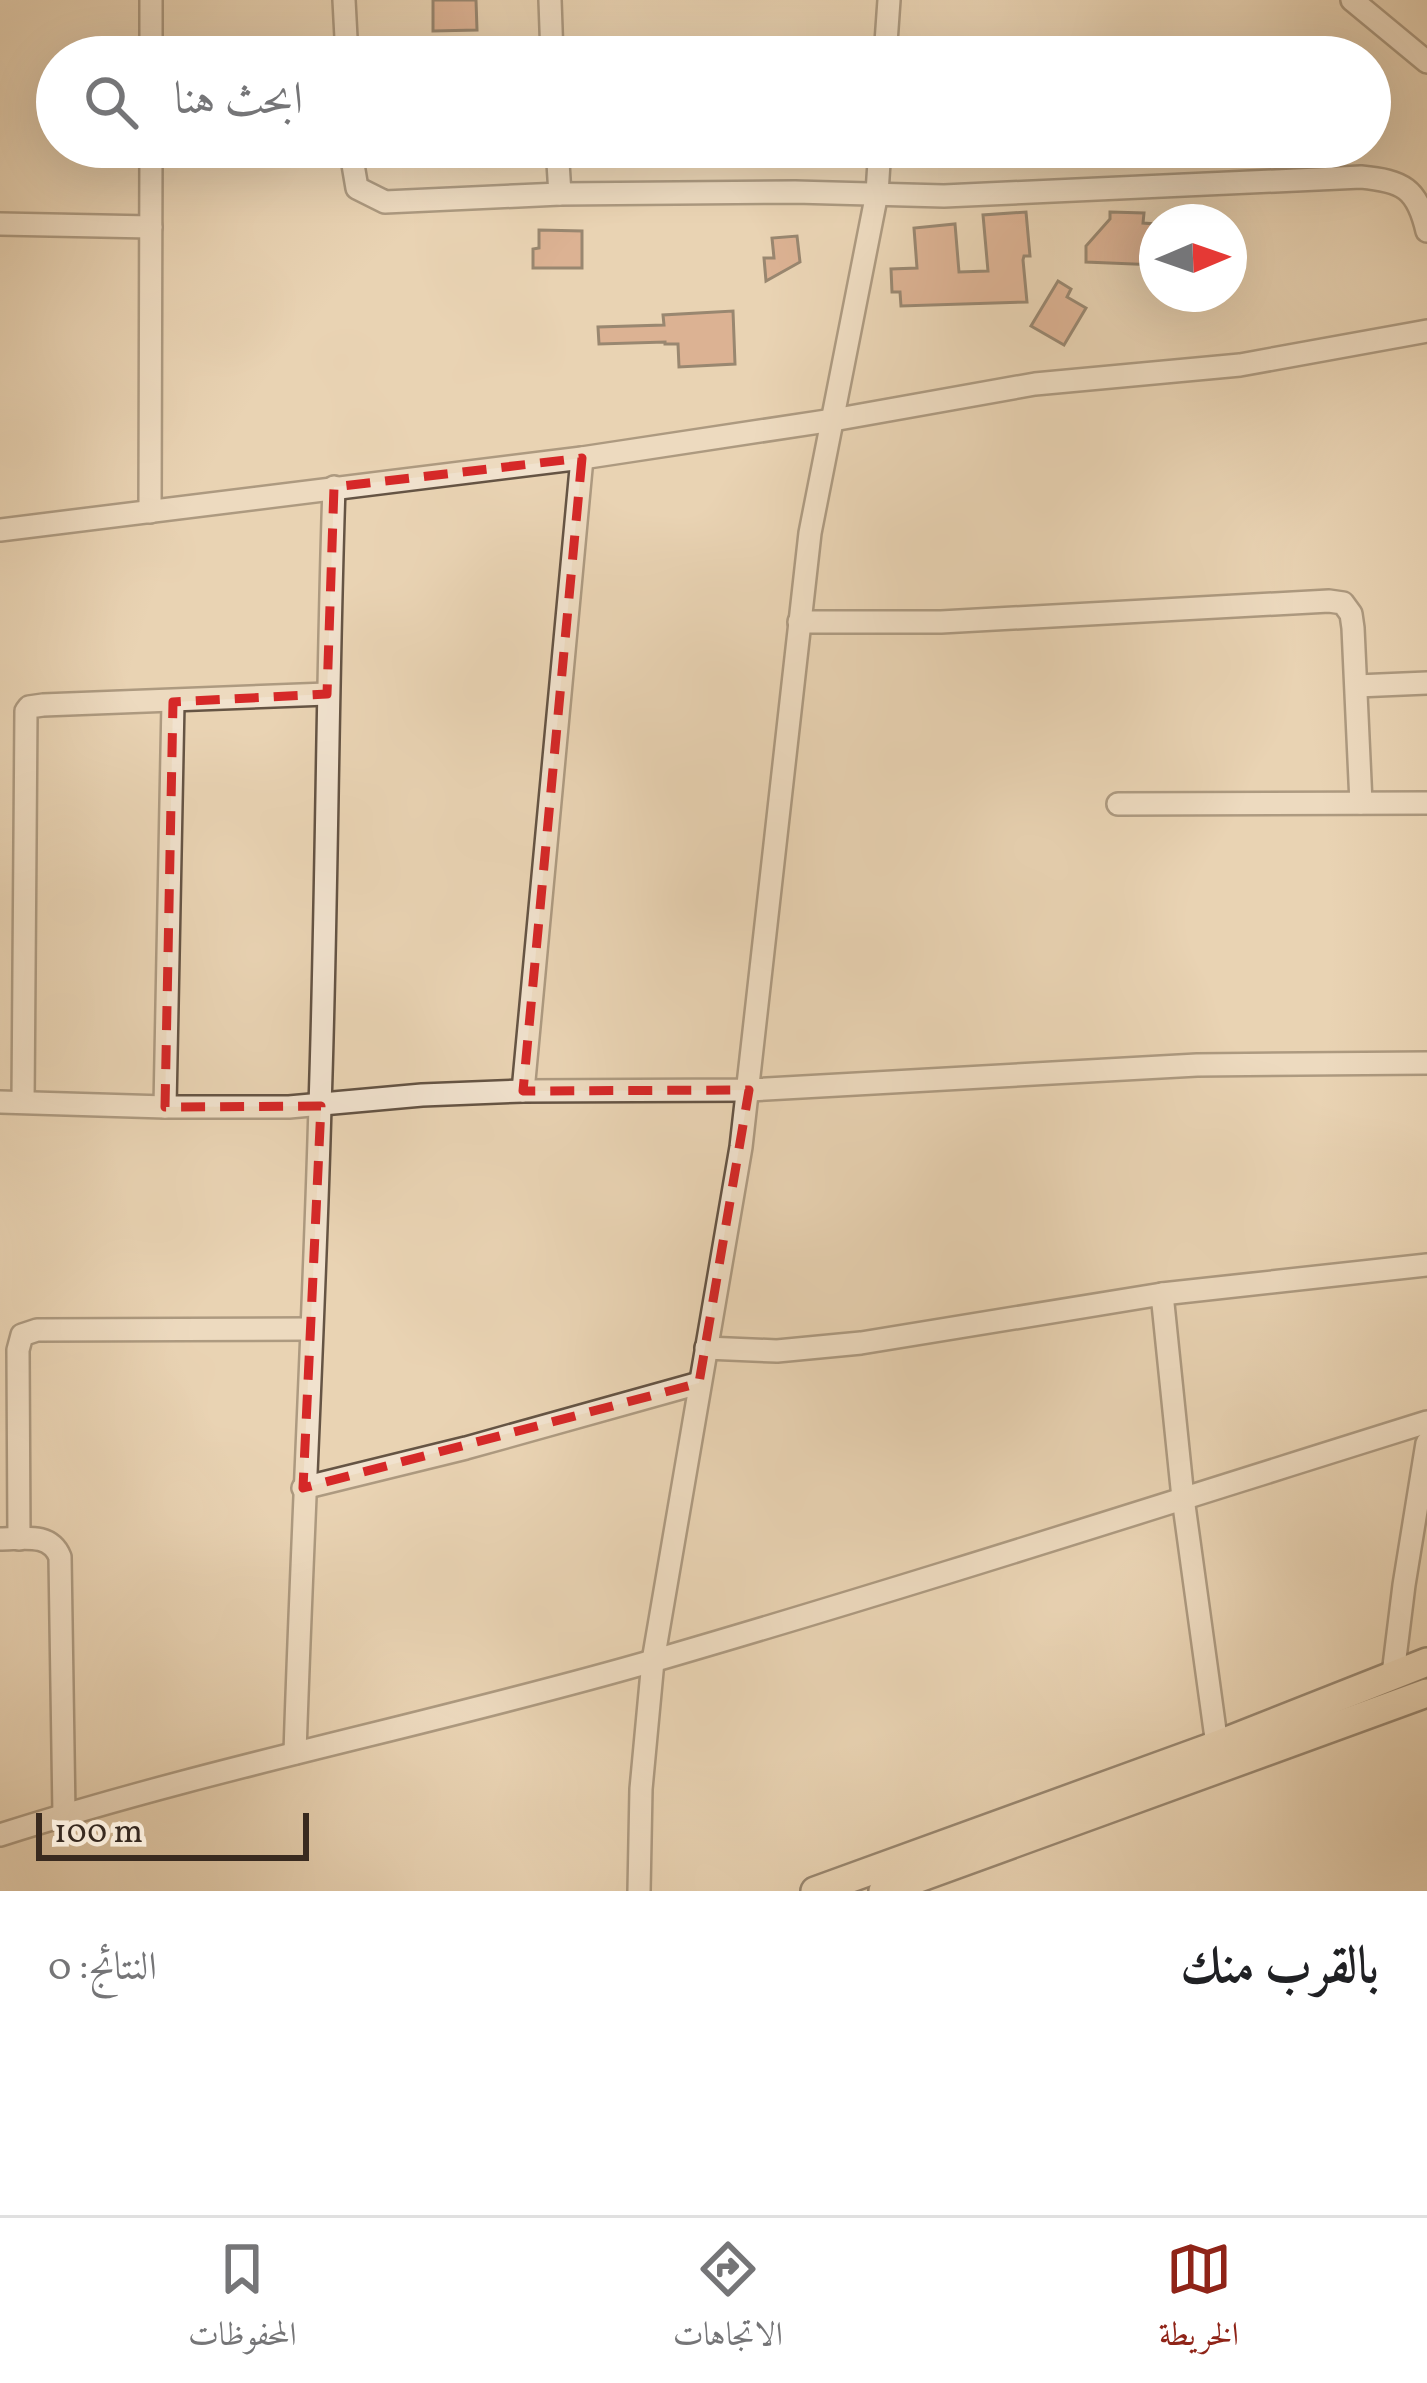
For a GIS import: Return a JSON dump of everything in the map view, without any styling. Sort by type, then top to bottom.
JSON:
[{"type":"main road","points":[[815,1891],[1217,1745],[1427,1662]]},
{"type":"main road","points":[[891,1889],[1427,1693]]},
{"type":"street","points":[[151,0],[151,36]]},
{"type":"street","points":[[344,0],[346,36]]},
{"type":"street","points":[[550,0],[551,36]]},
{"type":"street","points":[[886,36],[889,0]]},
{"type":"street","points":[[1352,0],[1427,62]]},
{"type":"street","points":[[150,512],[151,168]]},
{"type":"street","points":[[354,168],[357,188],[385,202],[560,194],[966,195],[1361,177],[1405,186],[1426,219]]},
{"type":"street","points":[[558,168],[560,194]]},
{"type":"street","points":[[639,1891],[642,1768],[653,1660],[748,1090],[810,532],[879,168]]},
{"type":"street","points":[[0,224],[151,227]]},
{"type":"street","points":[[0,530],[474,473],[833,420],[1035,384],[1240,365],[1427,332]]},
{"type":"street","points":[[523,1091],[582,458]]},
{"type":"street","points":[[295,1753],[320,1106],[334,487]]},
{"type":"street","points":[[800,622],[941,622],[1337,602],[1352,614],[1361,802]]},
{"type":"street","points":[[1357,686],[1427,683]]},
{"type":"street","points":[[327,694],[29,707],[12,1102],[320,1106],[388,1097],[523,1091],[748,1090],[1197,1065],[1427,1063]]},
{"type":"street","points":[[165,1107],[173,702]]},
{"type":"street","points":[[1118,804],[1427,802]]},
{"type":"street","points":[[706,1348],[777,1351],[861,1343],[1162,1294],[1427,1265]]},
{"type":"street","points":[[1162,1294],[1217,1745]]},
{"type":"street","points":[[64,1815],[60,1557],[56,1546],[46,1540],[10,1539],[18,1341],[37,1330],[311,1329]]},
{"type":"street","points":[[303,1488],[700,1383]]},
{"type":"street","points":[[0,1835],[653,1660],[1427,1422]]},
{"type":"street","points":[[1393,1674],[1427,1443]]},
{"type":"highlighted area","points":[[582,458],[523,1091],[749,1090],[699,1383],[303,1488],[321,1106],[165,1107],[173,702],[327,694],[334,487]]},
{"type":"building","points":[[433,0],[476,0],[477,30],[433,31]]},
{"type":"building","points":[[1026,212],[1027,302],[901,306],[900,292],[892,292],[891,269],[917,268],[914,228],[955,224],[959,272],[988,271],[983,215]]},
{"type":"building","points":[[1110,212],[1139,213],[1139,264],[1086,262],[1086,246],[1110,219]]},
{"type":"building","points":[[539,230],[582,231],[582,268],[533,268]]},
{"type":"building","points":[[797,236],[800,262],[766,281],[764,258],[774,258],[772,238]]},
{"type":"building","points":[[1058,281],[1071,289],[1067,297],[1086,308],[1064,345],[1031,326]]},
{"type":"building","points":[[733,311],[735,364],[679,367],[678,344],[665,342],[599,344],[598,327],[664,325],[663,315]]}]
